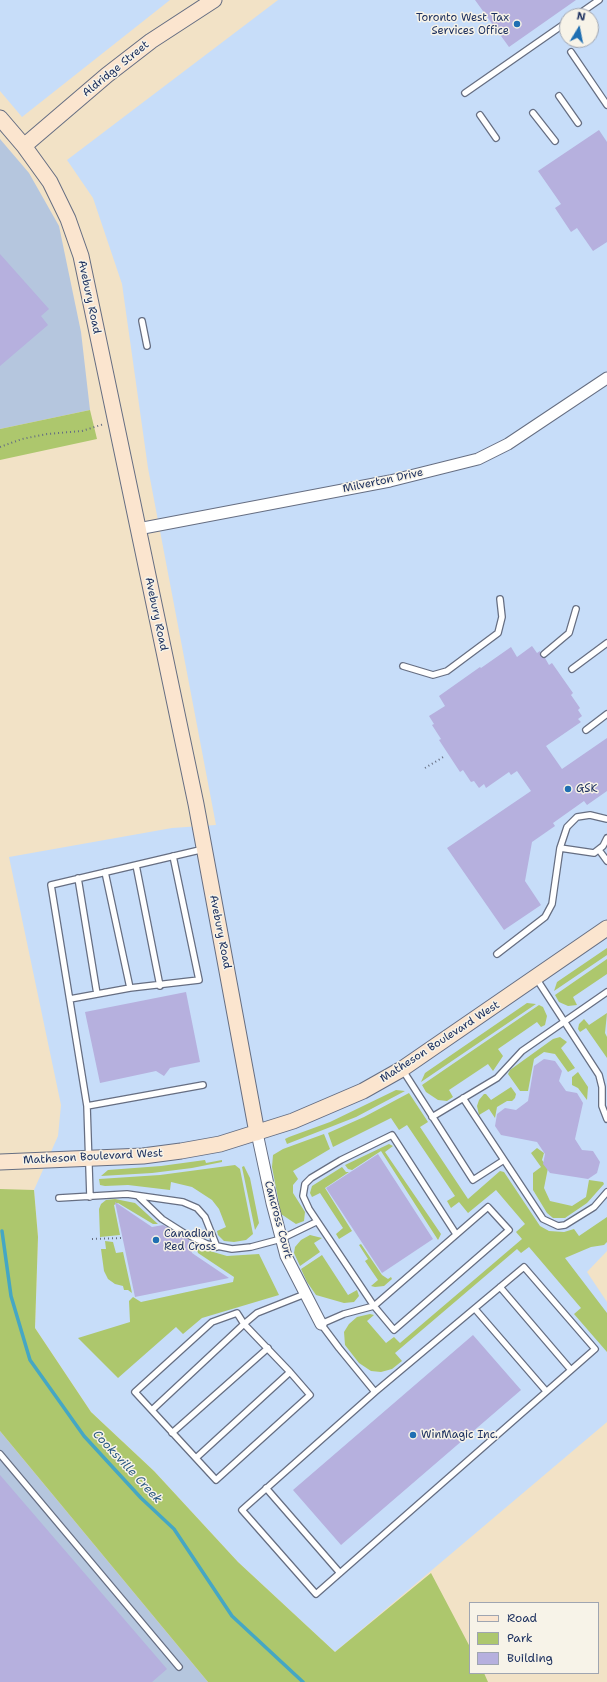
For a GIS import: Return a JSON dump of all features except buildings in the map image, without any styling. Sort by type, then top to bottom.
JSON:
[{"type":"street","name":"Aldridge Street","points":[[24,146],[107,75],[139,50],[214,0]]},
{"type":"street","name":"Avebury Road","points":[[0,118],[24,146],[50,182],[68,219],[81,256],[204,849],[257,1133]]},
{"type":"street","name":"Milverton Drive","points":[[138,529],[390,481],[478,459],[508,444],[607,378]]},
{"type":"street","name":"Matheson Boulevard West","points":[[0,1162],[143,1156],[181,1151],[220,1144],[257,1133],[328,1107],[363,1091],[402,1069],[607,928]]},
{"type":"street","name":"Cancross Court","points":[[257,1133],[286,1256],[321,1324]]},
{"type":"lane","points":[[588,8],[599,0]]},
{"type":"lane","points":[[465,93],[559,28]]},
{"type":"lane","points":[[571,52],[607,105]]},
{"type":"lane","points":[[559,96],[578,123]]},
{"type":"lane","points":[[533,113],[555,141]]},
{"type":"lane","points":[[480,115],[496,138]]},
{"type":"lane","points":[[142,321],[147,346]]},
{"type":"lane","points":[[403,666],[433,675],[447,671],[498,633],[502,617],[500,599]]},
{"type":"lane","points":[[544,654],[569,633],[576,609]]},
{"type":"lane","points":[[572,670],[607,643]]},
{"type":"lane","points":[[586,730],[607,714]]},
{"type":"lane","points":[[497,954],[544,917],[552,904],[560,848],[567,827],[577,817],[590,815],[607,819]]},
{"type":"lane","points":[[560,848],[594,853],[603,846],[607,838]]},
{"type":"lane","points":[[90,1197],[88,1106],[51,885],[204,849]]},
{"type":"lane","points":[[599,850],[607,861]]},
{"type":"lane","points":[[70,999],[130,988],[160,986],[198,980],[173,856]]},
{"type":"lane","points":[[136,865],[160,986]]},
{"type":"lane","points":[[105,872],[130,988]]},
{"type":"lane","points":[[78,878],[97,994]]},
{"type":"lane","points":[[536,978],[599,1076],[602,1087],[602,1106],[607,1120]]},
{"type":"lane","points":[[432,1117],[497,1078],[522,1051],[606,993]]},
{"type":"lane","points":[[402,1069],[473,1180],[504,1160]]},
{"type":"lane","points":[[88,1106],[203,1085]]},
{"type":"lane","points":[[462,1098],[543,1219],[549,1223],[565,1225],[594,1207],[607,1192]]},
{"type":"lane","points":[[375,1392],[321,1324],[344,1314],[374,1306],[488,1207],[509,1230],[394,1330],[374,1306],[316,1222],[303,1196],[304,1184],[311,1178],[341,1160],[392,1135],[456,1234]]},
{"type":"lane","points":[[59,1198],[90,1197],[114,1194],[183,1202],[197,1208],[205,1217],[217,1247]]},
{"type":"lane","points":[[138,1196],[162,1219],[178,1230],[195,1239],[217,1247],[232,1249],[251,1247],[281,1239],[316,1222]]},
{"type":"lane","points":[[524,1267],[595,1349],[316,1594],[242,1510],[375,1392],[475,1309],[524,1267]]},
{"type":"lane","points":[[500,1287],[571,1370]]},
{"type":"lane","points":[[152,1410],[257,1313],[305,1294]]},
{"type":"lane","points":[[475,1309],[546,1391]]},
{"type":"lane","points":[[237,1313],[244,1324],[268,1348],[310,1395],[216,1480],[135,1392],[212,1322],[237,1313]]},
{"type":"lane","points":[[172,1433],[268,1348]]},
{"type":"lane","points":[[196,1458],[290,1372]]},
{"type":"lane","points":[[0,1454],[179,1667]]},
{"type":"lane","points":[[266,1488],[340,1573]]},
{"type":"path","points":[[0,447],[22,438],[82,430],[115,421]]},
{"type":"path","points":[[425,768],[445,756]]},
{"type":"path","points":[[92,1239],[121,1238]]},
{"type":"shaded area","points":[[0,0],[170,0],[22,117],[0,91]]},
{"type":"shaded area","points":[[278,0],[607,0],[607,1251],[587,1272],[607,1302],[607,1422],[335,1652],[238,1562],[154,1471],[91,1412],[35,1328],[38,1237],[34,1190],[58,1136],[61,1105],[9,857],[172,828],[216,825],[148,468],[122,284],[93,198],[67,160]]},
{"type":"shaded area","points":[[0,139],[29,173],[59,226],[81,332],[90,410],[0,429]]},
{"type":"shaded area","points":[[0,1431],[208,1682],[0,1682]]},
{"type":"green space","points":[[90,410],[97,439],[0,460],[0,429]]},
{"type":"green space","points":[[607,948],[607,955],[554,991],[557,982]]},
{"type":"green space","points":[[607,959],[607,974],[573,997],[577,1005],[568,1006],[559,1002],[555,995]]},
{"type":"green space","points":[[527,1003],[536,1004],[421,1082],[425,1073]]},
{"type":"green space","points":[[539,1005],[543,1007],[547,1016],[545,1025],[541,1027],[537,1022],[498,1049],[503,1056],[493,1071],[488,1064],[449,1090],[453,1097],[447,1101],[438,1100],[426,1092],[422,1085]]},
{"type":"green space","points":[[607,1013],[605,1033],[607,1037],[607,1058],[586,1028],[580,1032],[578,1029],[579,1024],[584,1019],[589,1025]]},
{"type":"green space","points":[[560,1037],[567,1042],[561,1048],[575,1068],[568,1072],[555,1054],[544,1052],[534,1059],[528,1091],[520,1091],[508,1074],[510,1070],[553,1039]]},
{"type":"green space","points":[[578,1072],[588,1087],[587,1100],[578,1088],[572,1085],[572,1077]]},
{"type":"green space","points":[[511,1087],[516,1094],[515,1098],[512,1101],[507,1101],[497,1107],[495,1118],[489,1109],[479,1115],[477,1106],[479,1100],[484,1094],[486,1094],[491,1100]]},
{"type":"green space","points":[[396,1090],[405,1091],[356,1117],[287,1144],[285,1139],[289,1137],[330,1122]]},
{"type":"green space","points":[[409,1093],[428,1122],[420,1127],[468,1199],[500,1171],[504,1172],[540,1226],[549,1231],[564,1232],[574,1229],[579,1236],[607,1217],[607,1242],[604,1245],[591,1247],[565,1258],[607,1313],[607,1352],[574,1314],[581,1308],[529,1247],[521,1253],[517,1249],[395,1353],[402,1361],[392,1369],[381,1372],[371,1371],[359,1363],[345,1345],[344,1332],[349,1324],[357,1317],[370,1314],[374,1315],[367,1321],[386,1343],[394,1337],[400,1343],[522,1239],[516,1232],[525,1224],[496,1190],[468,1213],[459,1202],[451,1208],[447,1201],[455,1196],[407,1125],[399,1130],[391,1118],[333,1147],[328,1133],[364,1117]]},
{"type":"green space","points":[[324,1134],[330,1149],[293,1171],[298,1179],[293,1185],[293,1193],[305,1212],[304,1221],[296,1224],[281,1214],[272,1167],[273,1155],[283,1149]]},
{"type":"green space","points":[[389,1144],[393,1146],[385,1152],[441,1234],[438,1240],[381,1151],[352,1170],[348,1169],[345,1165]]},
{"type":"green space","points":[[537,1148],[544,1153],[542,1160],[548,1168],[544,1188],[550,1201],[572,1206],[586,1197],[589,1180],[603,1182],[604,1184],[587,1203],[565,1218],[553,1218],[547,1213],[533,1190],[533,1173],[541,1167],[531,1153]]},
{"type":"green space","points":[[205,1160],[206,1163],[222,1160],[222,1162],[192,1168],[152,1173],[101,1176],[108,1170],[161,1166]]},
{"type":"green space","points":[[235,1165],[240,1169],[253,1234],[246,1240],[234,1242],[224,1241],[218,1235],[217,1231],[226,1227],[219,1209],[212,1200],[192,1187],[171,1182],[170,1190],[128,1185],[105,1186],[100,1185],[99,1179],[160,1175]]},
{"type":"green space","points":[[244,1166],[250,1178],[259,1223],[255,1230],[242,1167]]},
{"type":"green space","points":[[342,1167],[346,1172],[349,1172],[325,1188],[352,1231],[339,1239],[336,1234],[343,1228],[320,1193],[312,1197],[310,1193],[312,1186]]},
{"type":"green space","points":[[0,1189],[34,1190],[38,1237],[35,1328],[91,1412],[154,1471],[238,1562],[335,1652],[431,1573],[469,1645],[469,1674],[484,1674],[488,1682],[208,1682],[0,1431]]},
{"type":"green space","points":[[115,1199],[135,1203],[158,1224],[153,1224],[118,1203],[114,1205],[120,1235],[100,1237],[99,1209],[101,1204],[106,1200]]},
{"type":"green space","points":[[310,1235],[322,1238],[314,1243],[320,1252],[300,1266],[294,1253],[295,1247],[301,1240]]},
{"type":"green space","points":[[105,1241],[113,1242],[116,1253],[123,1252],[132,1293],[128,1290],[124,1290],[123,1286],[115,1284],[108,1279],[104,1271],[101,1249],[106,1249]]},
{"type":"green space","points":[[361,1244],[382,1275],[388,1279],[391,1277],[392,1279],[384,1286],[371,1286],[378,1280],[365,1261],[368,1259],[359,1245]]},
{"type":"green space","points":[[196,1247],[227,1256],[259,1254],[279,1295],[202,1318],[183,1334],[176,1327],[118,1378],[78,1338],[130,1322],[129,1301],[133,1297],[141,1302],[233,1282],[234,1277],[198,1253]]},
{"type":"green space","points":[[322,1255],[348,1295],[357,1290],[359,1296],[354,1302],[344,1303],[316,1295],[307,1282],[301,1269]]},
{"type":"waterway","name":"Cooksville Creek","points":[[2,1231],[11,1296],[30,1360],[84,1436],[141,1498],[174,1529],[232,1616],[303,1682]]},
{"type":"place","name":"Toronto West Tax Services Office","points":[[517,24]]},
{"type":"place","name":"GSK","points":[[568,789]]},
{"type":"place","name":"Canadian Red Cross","points":[[156,1240]]},
{"type":"place","name":"WinMagic Inc.","points":[[413,1435]]}]
